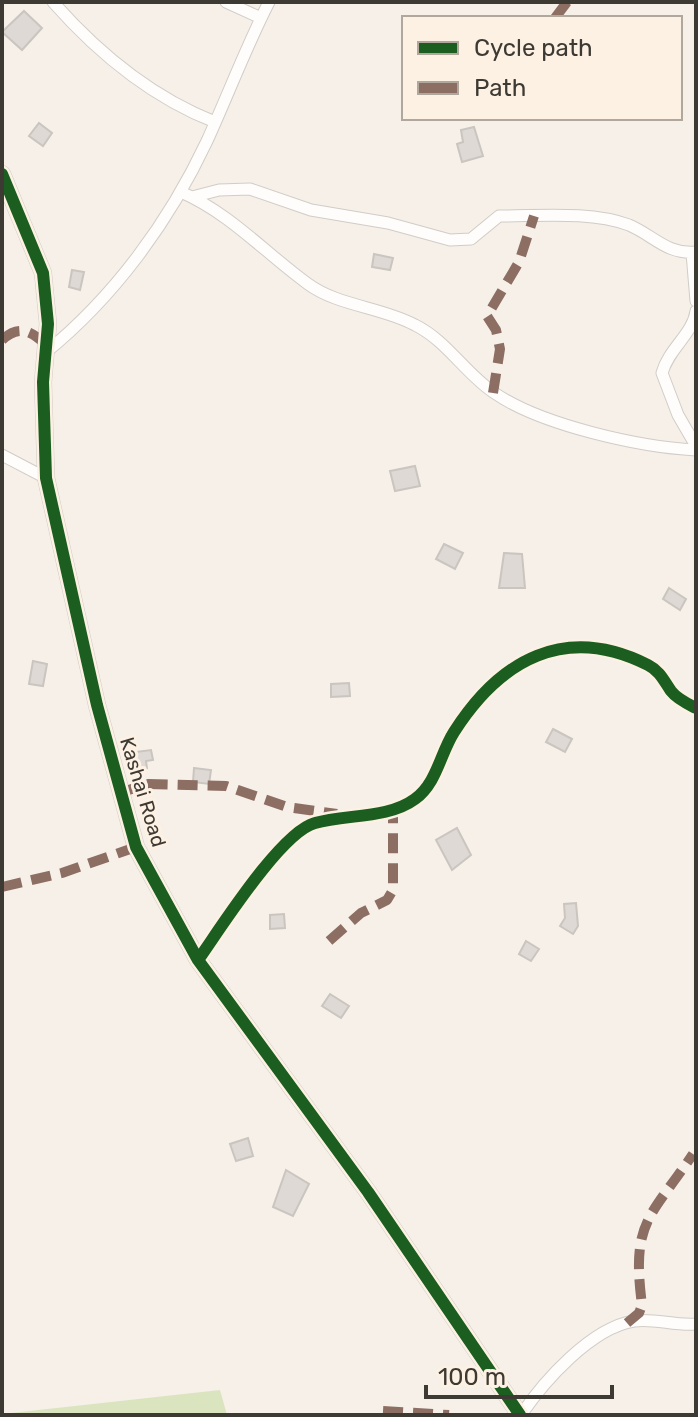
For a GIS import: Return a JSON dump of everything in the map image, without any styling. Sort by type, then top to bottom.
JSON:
[{"type":"street","points":[[53,2],[80,33],[140,82],[175,107],[215,122]]},
{"type":"street","points":[[226,2],[261,18]]},
{"type":"street","points":[[45,353],[107,293],[186,194],[269,2]]},
{"type":"street","name":"Kashai Road","points":[[2,174],[8,202],[43,273],[48,324],[45,353],[46,478],[53,522],[124,815],[157,890],[198,960],[368,1192],[521,1415]]},
{"type":"street","points":[[186,194],[250,189],[311,210],[388,223],[450,240],[471,239],[499,216],[588,218],[627,225],[665,248],[694,253],[696,301]]},
{"type":"street","points":[[186,194],[240,226],[270,257],[310,286],[425,331],[444,343],[493,393],[519,406],[614,439],[696,448]]},
{"type":"street","points":[[696,311],[690,328],[669,352],[662,373],[678,415],[696,448]]},
{"type":"street","points":[[2,455],[46,478]]},
{"type":"street","points":[[198,960],[243,896],[304,827],[398,807],[414,800],[434,775],[451,735],[486,688],[509,668],[563,647],[597,647],[650,666],[664,678],[673,694],[696,708]]},
{"type":"street","points":[[521,1415],[539,1389],[569,1358],[613,1328],[638,1320],[696,1324]]},
{"type":"green space","points":[[220,1390],[227,1415],[2,1415],[2,1414]]},
{"type":"building","points":[[24,11],[42,28],[22,50],[2,32]]},
{"type":"building","points":[[39,123],[52,133],[43,146],[29,136]]},
{"type":"building","points":[[474,127],[483,156],[462,162],[457,144],[463,142],[461,130]]},
{"type":"building","points":[[374,254],[393,258],[390,270],[372,267]]},
{"type":"building","points":[[72,270],[84,272],[80,290],[69,287]]},
{"type":"building","points":[[415,466],[420,486],[395,491],[390,471]]},
{"type":"building","points":[[444,544],[463,553],[455,569],[436,559]]},
{"type":"building","points":[[504,553],[522,554],[525,588],[499,588]]},
{"type":"building","points":[[669,588],[686,599],[680,610],[663,599]]},
{"type":"building","points":[[33,661],[47,664],[43,686],[29,684]]},
{"type":"building","points":[[349,683],[350,696],[331,697],[331,684]]},
{"type":"building","points":[[553,729],[572,739],[565,752],[546,742]]},
{"type":"building","points":[[151,750],[153,760],[146,761],[147,768],[139,771],[128,753]]},
{"type":"building","points":[[194,768],[211,770],[209,784],[193,782]]},
{"type":"building","points":[[457,828],[471,855],[452,870],[436,840]]},
{"type":"building","points":[[576,903],[578,926],[573,934],[560,926],[565,918],[564,904]]},
{"type":"building","points":[[284,914],[285,928],[270,929],[270,915]]},
{"type":"building","points":[[526,941],[539,949],[531,961],[519,954]]},
{"type":"building","points":[[330,994],[349,1006],[341,1018],[322,1006]]},
{"type":"building","points":[[248,1138],[253,1156],[236,1161],[230,1144]]},
{"type":"building","points":[[286,1170],[309,1184],[293,1216],[273,1207]]},
{"type":"marked path","points":[[556,16],[567,2]]},
{"type":"marked path","points":[[493,393],[500,349],[496,330],[487,316],[519,262],[534,216]]},
{"type":"marked path","points":[[2,340],[13,332],[24,331],[45,344]]},
{"type":"marked path","points":[[119,793],[148,784],[226,786],[287,807],[337,814]]},
{"type":"marked path","points":[[329,941],[361,913],[387,900],[393,890],[393,808]]},
{"type":"marked path","points":[[2,887],[62,873],[136,847]]},
{"type":"marked path","points":[[627,1323],[639,1313],[642,1305],[639,1255],[647,1222],[693,1154]]},
{"type":"marked path","points":[[383,1411],[449,1415]]},
{"type":"cycle path","points":[[2,174],[43,273],[48,324],[43,382],[46,478],[97,705],[136,847],[198,960],[368,1192],[520,1415]]},
{"type":"cycle path","points":[[198,960],[252,883],[285,844],[315,823],[380,813],[415,799],[428,785],[454,732],[472,707],[492,685],[537,656],[562,649],[589,648],[618,653],[652,667],[673,694],[696,708]]}]
